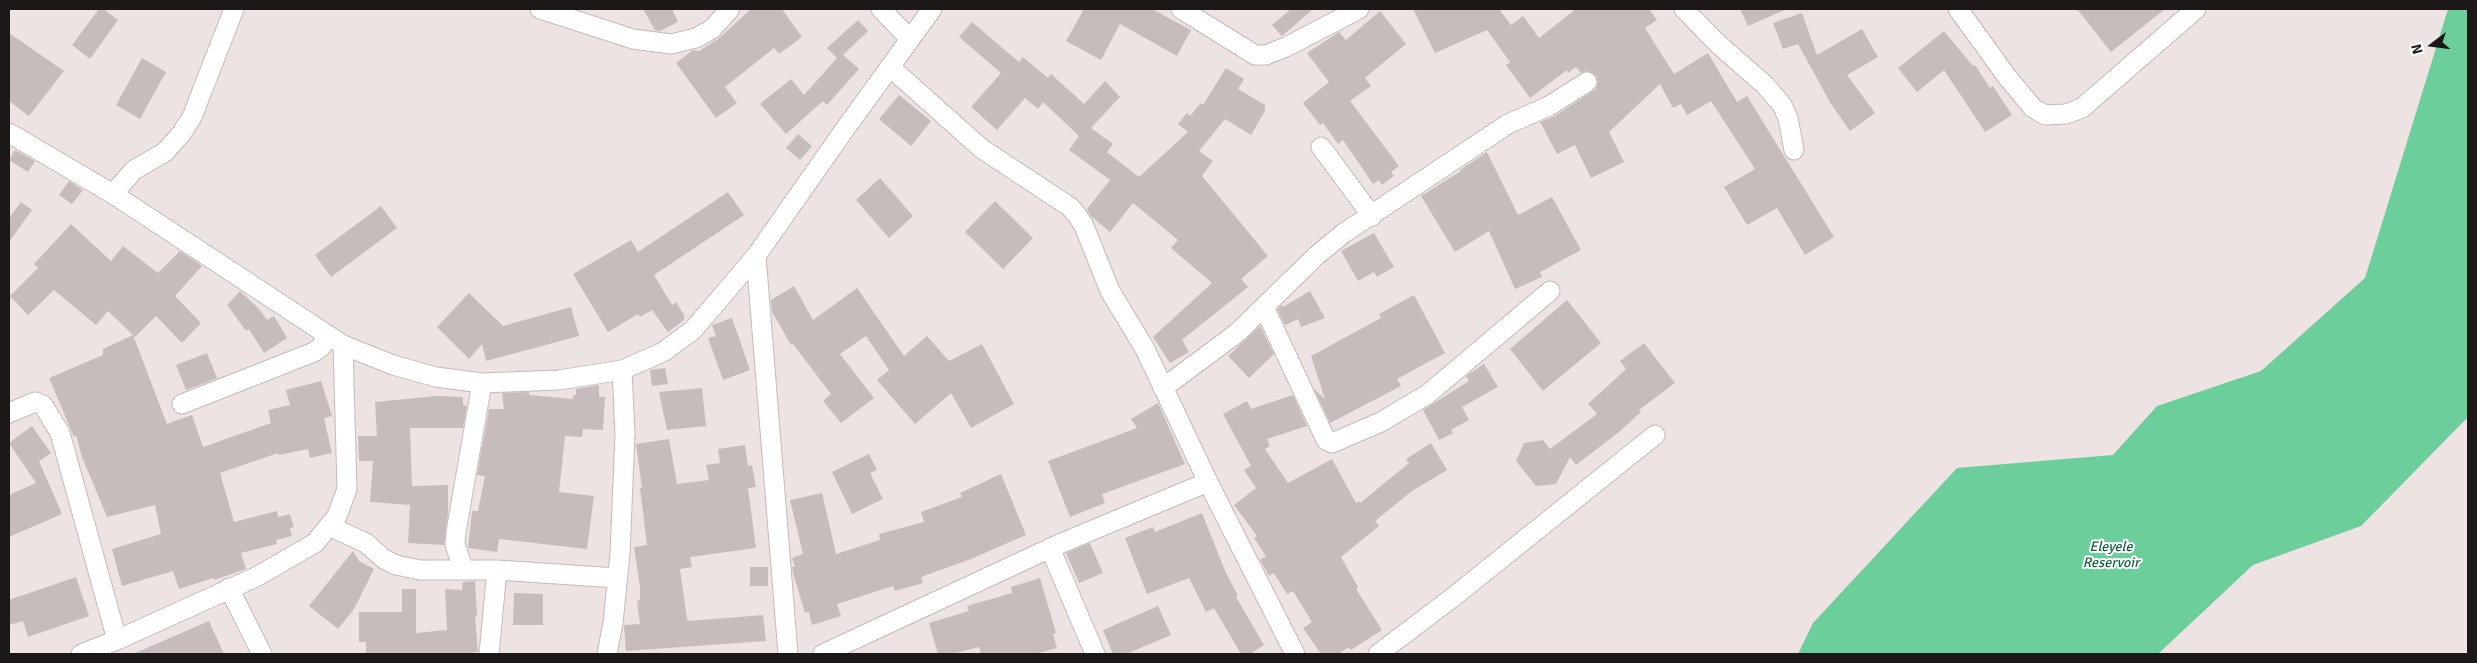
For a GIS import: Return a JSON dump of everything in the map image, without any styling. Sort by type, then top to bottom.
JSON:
[{"type":"street","points":[[112,194],[134,170],[165,152],[181,134],[192,117],[234,9]]},
{"type":"street","points":[[540,9],[633,39],[671,44],[696,38],[712,29],[730,9]]},
{"type":"street","points":[[881,9],[910,39]]},
{"type":"street","points":[[9,133],[112,194],[335,340],[393,365],[428,374],[482,383],[559,380],[622,370],[664,352],[693,330],[756,256],[932,9]]},
{"type":"street","points":[[1181,9],[1255,55],[1266,55],[1286,47],[1360,9]]},
{"type":"street","points":[[1684,9],[1718,44],[1765,85],[1782,105],[1788,118],[1794,150]]},
{"type":"street","points":[[1958,9],[2008,78],[2033,108],[2045,115],[2066,114],[2082,108],[2196,9]]},
{"type":"street","points":[[890,67],[982,149],[1070,208],[1084,226],[1110,291],[1145,349],[1208,482],[1294,654]]},
{"type":"street","points":[[1163,388],[1213,353],[1317,255],[1344,234],[1508,124],[1549,106],[1587,82]]},
{"type":"street","points":[[1321,147],[1372,216]]},
{"type":"street","points":[[756,256],[788,654]]},
{"type":"street","points":[[1264,307],[1326,440],[1332,443],[1381,422],[1428,394],[1550,291]]},
{"type":"street","points":[[182,404],[314,352],[335,340]]},
{"type":"street","points":[[80,654],[117,640],[264,572],[315,543],[329,526],[337,516],[347,489],[335,340]]},
{"type":"street","points":[[607,654],[617,578],[625,434],[622,370]]},
{"type":"street","points":[[464,570],[455,544],[456,532],[482,383]]},
{"type":"street","points":[[9,413],[34,402],[43,406],[60,433],[117,640]]},
{"type":"street","points":[[1378,654],[1452,598],[1655,435]]},
{"type":"street","points":[[824,654],[1050,548],[1208,482]]},
{"type":"street","points":[[329,526],[366,543],[384,559],[396,565],[420,570],[497,570],[617,578]]},
{"type":"street","points":[[1050,548],[1095,654]]},
{"type":"street","points":[[489,654],[497,570]]},
{"type":"street","points":[[230,588],[262,654]]},
{"type":"water","name":"Eleyele Reservoir","points":[[2448,9],[2468,9],[2468,417],[2361,526],[2253,565],[2158,654],[1798,654],[1813,623],[1957,468],[2113,455],[2157,406],[2261,371],[2365,278]]},
{"type":"building","points":[[99,9],[103,9],[118,20],[90,59],[72,45]]},
{"type":"building","points":[[643,9],[672,9],[678,22],[660,31],[655,30]]},
{"type":"building","points":[[751,9],[782,9],[802,37],[779,54],[774,48],[725,87],[737,103],[716,118],[676,63],[693,50],[699,51],[718,39]]},
{"type":"building","points":[[1084,9],[1152,9],[1191,30],[1177,56],[1120,24],[1101,60],[1066,41]]},
{"type":"building","points":[[1291,9],[1313,9],[1282,36],[1272,25]]},
{"type":"building","points":[[1413,9],[1499,9],[1511,25],[1523,16],[1539,38],[1576,9],[1649,9],[1657,20],[1645,28],[1674,74],[1708,53],[1737,102],[1747,96],[1834,237],[1805,255],[1777,208],[1747,225],[1724,187],[1755,169],[1711,101],[1687,115],[1681,104],[1673,108],[1660,84],[1609,132],[1624,162],[1591,178],[1575,145],[1557,154],[1540,122],[1555,116],[1596,89],[1598,82],[1596,76],[1587,71],[1581,73],[1576,67],[1568,73],[1567,70],[1530,98],[1506,65],[1510,62],[1487,30],[1435,53]]},
{"type":"building","points":[[1740,9],[1787,9],[1748,26]]},
{"type":"building","points":[[2077,9],[2165,9],[2111,52]]},
{"type":"building","points":[[1380,11],[1406,44],[1365,78],[1371,86],[1350,101],[1399,166],[1391,172],[1394,176],[1382,185],[1379,180],[1373,184],[1343,140],[1338,144],[1323,123],[1320,125],[1303,103],[1329,82],[1307,53],[1339,32],[1346,40]]},
{"type":"building","points":[[1802,13],[1817,55],[1862,29],[1878,57],[1847,75],[1875,113],[1850,131],[1831,104],[1798,44],[1783,49],[1773,23]]},
{"type":"building","points":[[858,20],[868,31],[843,55],[859,69],[827,105],[823,101],[786,134],[760,104],[791,79],[804,95],[837,58],[827,48]]},
{"type":"building","points":[[972,22],[1019,62],[1023,57],[1048,78],[1051,74],[1084,104],[1105,81],[1120,97],[1091,128],[1113,144],[1107,152],[1139,177],[1188,132],[1178,124],[1187,113],[1190,116],[1201,103],[1203,105],[1226,68],[1244,79],[1238,89],[1265,105],[1265,111],[1251,135],[1225,119],[1199,151],[1213,161],[1202,176],[1268,256],[1241,279],[1248,287],[1182,340],[1189,352],[1170,363],[1153,337],[1212,283],[1171,248],[1178,240],[1133,203],[1110,232],[1091,216],[1087,209],[1110,180],[1069,150],[1079,136],[1043,102],[1038,109],[1025,98],[997,130],[971,107],[1001,73],[959,37]]},
{"type":"building","points":[[1944,31],[1973,66],[1975,65],[1990,88],[1993,86],[2012,115],[1985,132],[1944,70],[1917,92],[1898,68]]},
{"type":"building","points":[[9,33],[64,71],[29,116],[9,101]]},
{"type":"building","points":[[142,58],[166,72],[140,119],[116,105]]},
{"type":"building","points":[[899,95],[931,121],[911,146],[879,119]]},
{"type":"building","points":[[798,134],[812,146],[800,160],[786,148]]},
{"type":"building","points":[[15,150],[35,161],[28,172],[9,160]]},
{"type":"building","points":[[1487,152],[1518,215],[1552,197],[1581,250],[1540,272],[1542,277],[1515,289],[1489,231],[1455,252],[1421,196]]},
{"type":"building","points":[[880,178],[913,216],[889,238],[856,200]]},
{"type":"building","points":[[69,181],[83,190],[72,204],[59,195]]},
{"type":"building","points":[[728,192],[744,215],[654,275],[672,305],[676,302],[684,315],[684,320],[668,332],[652,310],[640,317],[638,314],[608,332],[573,274],[631,240],[638,252]]},
{"type":"building","points":[[995,201],[1033,238],[1003,269],[965,232]]},
{"type":"building","points":[[21,202],[32,210],[9,242],[9,218]]},
{"type":"building","points":[[381,206],[397,228],[331,277],[315,255]]},
{"type":"building","points":[[71,224],[111,261],[123,246],[158,273],[180,251],[202,266],[175,296],[201,323],[182,343],[156,316],[135,337],[108,311],[96,325],[54,290],[28,315],[10,296],[38,268],[34,264]]},
{"type":"building","points":[[1374,233],[1394,267],[1377,277],[1374,272],[1358,281],[1341,251]]},
{"type":"building","points":[[794,286],[813,320],[857,288],[904,356],[927,336],[949,361],[982,344],[1014,404],[971,428],[951,393],[915,424],[877,380],[889,370],[866,336],[840,354],[874,398],[841,423],[823,401],[831,394],[793,344],[791,345],[772,312],[771,300]]},
{"type":"building","points":[[240,291],[260,310],[267,320],[274,316],[287,338],[264,353],[249,329],[246,331],[227,305]]},
{"type":"building","points":[[1310,291],[1325,318],[1301,327],[1298,319],[1285,325],[1277,309]]},
{"type":"building","points":[[469,293],[503,326],[571,307],[579,336],[486,361],[482,344],[469,359],[437,327]]},
{"type":"building","points":[[1414,295],[1445,353],[1397,379],[1401,386],[1330,423],[1314,389],[1325,399],[1311,356],[1381,318],[1379,314]]},
{"type":"building","points":[[1567,300],[1601,343],[1543,391],[1510,349]]},
{"type":"building","points":[[732,318],[750,370],[723,380],[708,338],[716,336],[712,325]]},
{"type":"building","points":[[1260,326],[1274,354],[1249,378],[1228,356]]},
{"type":"building","points":[[133,335],[167,424],[192,415],[203,447],[271,423],[268,410],[290,405],[286,390],[321,381],[332,416],[324,418],[332,453],[310,458],[308,449],[279,455],[278,453],[220,473],[234,522],[277,511],[278,517],[290,514],[294,527],[290,528],[292,536],[276,540],[277,544],[241,553],[246,569],[179,589],[173,571],[122,586],[112,549],[161,534],[155,505],[107,517],[82,457],[76,435],[74,437],[49,378],[103,355],[103,349]]},
{"type":"building","points":[[1644,343],[1675,383],[1639,410],[1641,412],[1619,432],[1576,465],[1570,457],[1556,484],[1536,486],[1516,461],[1524,443],[1543,440],[1550,449],[1597,414],[1588,404],[1626,369],[1620,361]]},
{"type":"building","points":[[207,353],[217,378],[186,390],[176,365]]},
{"type":"building","points":[[1484,364],[1498,387],[1462,407],[1469,420],[1451,430],[1453,433],[1439,440],[1423,410],[1469,381],[1466,376]]},
{"type":"building","points":[[665,368],[668,384],[652,386],[650,370]]},
{"type":"building","points":[[599,385],[599,397],[605,397],[603,430],[583,429],[582,437],[565,436],[559,492],[594,496],[587,549],[499,539],[497,552],[468,548],[472,511],[478,511],[485,476],[477,475],[489,409],[504,409],[502,393],[529,392],[529,395],[573,399],[573,395],[576,395],[576,389]]},
{"type":"building","points":[[702,388],[706,426],[667,430],[659,392]]},
{"type":"building","points":[[1293,395],[1307,426],[1267,439],[1270,446],[1265,449],[1288,483],[1332,459],[1356,503],[1359,501],[1360,503],[1409,463],[1406,459],[1431,443],[1447,470],[1412,491],[1375,521],[1379,526],[1341,557],[1358,587],[1356,589],[1382,630],[1351,650],[1349,647],[1338,654],[1321,654],[1303,628],[1312,622],[1293,591],[1287,594],[1274,573],[1269,576],[1260,560],[1266,556],[1254,538],[1257,536],[1234,505],[1256,488],[1244,470],[1251,466],[1223,414],[1247,401],[1251,409]]},
{"type":"building","points":[[436,396],[463,397],[463,405],[467,406],[463,428],[410,428],[412,486],[448,485],[448,513],[444,545],[408,543],[410,505],[370,502],[373,461],[359,461],[358,436],[377,436],[375,402]]},
{"type":"building","points":[[1158,403],[1185,464],[1102,494],[1105,503],[1070,517],[1048,461],[1137,428],[1131,419]]},
{"type":"building","points":[[32,426],[51,453],[39,461],[62,514],[9,537],[9,495],[36,483],[9,443]]},
{"type":"building","points":[[669,439],[677,484],[709,480],[706,465],[720,463],[718,449],[745,445],[748,466],[752,465],[756,487],[748,488],[756,548],[690,557],[692,567],[680,569],[687,619],[689,621],[763,615],[766,641],[626,651],[624,625],[640,624],[637,601],[640,600],[640,587],[634,547],[647,545],[636,444]]},
{"type":"building","points":[[869,454],[877,470],[870,473],[883,499],[852,514],[832,472]]},
{"type":"building","points":[[1001,474],[1026,535],[971,559],[921,577],[923,583],[895,591],[893,586],[837,604],[841,616],[812,625],[809,612],[805,613],[793,573],[792,567],[795,567],[792,558],[803,554],[790,500],[822,493],[836,554],[880,540],[879,534],[924,522],[921,512],[962,497],[960,493]]},
{"type":"building","points":[[1202,513],[1226,573],[1238,596],[1236,597],[1264,645],[1250,654],[1241,654],[1214,608],[1206,612],[1189,578],[1147,594],[1125,538],[1153,527],[1155,532]]},
{"type":"building","points":[[1090,543],[1103,573],[1079,583],[1066,553]]},
{"type":"building","points":[[353,551],[359,561],[374,569],[354,609],[338,629],[309,606]]},
{"type":"building","points":[[750,567],[768,567],[768,586],[750,586]]},
{"type":"building","points":[[76,577],[89,616],[28,637],[23,621],[9,625],[9,600]]},
{"type":"building","points":[[1040,578],[1056,633],[1053,634],[1057,648],[1035,654],[981,654],[979,647],[951,654],[938,654],[929,623],[969,611],[967,606],[1012,593],[1011,587]]},
{"type":"building","points":[[475,581],[478,652],[473,652],[473,654],[366,654],[366,642],[359,642],[359,612],[402,612],[402,589],[416,589],[416,633],[447,630],[445,589],[462,590],[463,582]]},
{"type":"building","points":[[514,593],[543,594],[543,625],[513,625]]},
{"type":"building","points":[[1158,606],[1171,635],[1126,654],[1113,654],[1103,630]]},
{"type":"building","points":[[209,621],[224,654],[133,654]]}]
